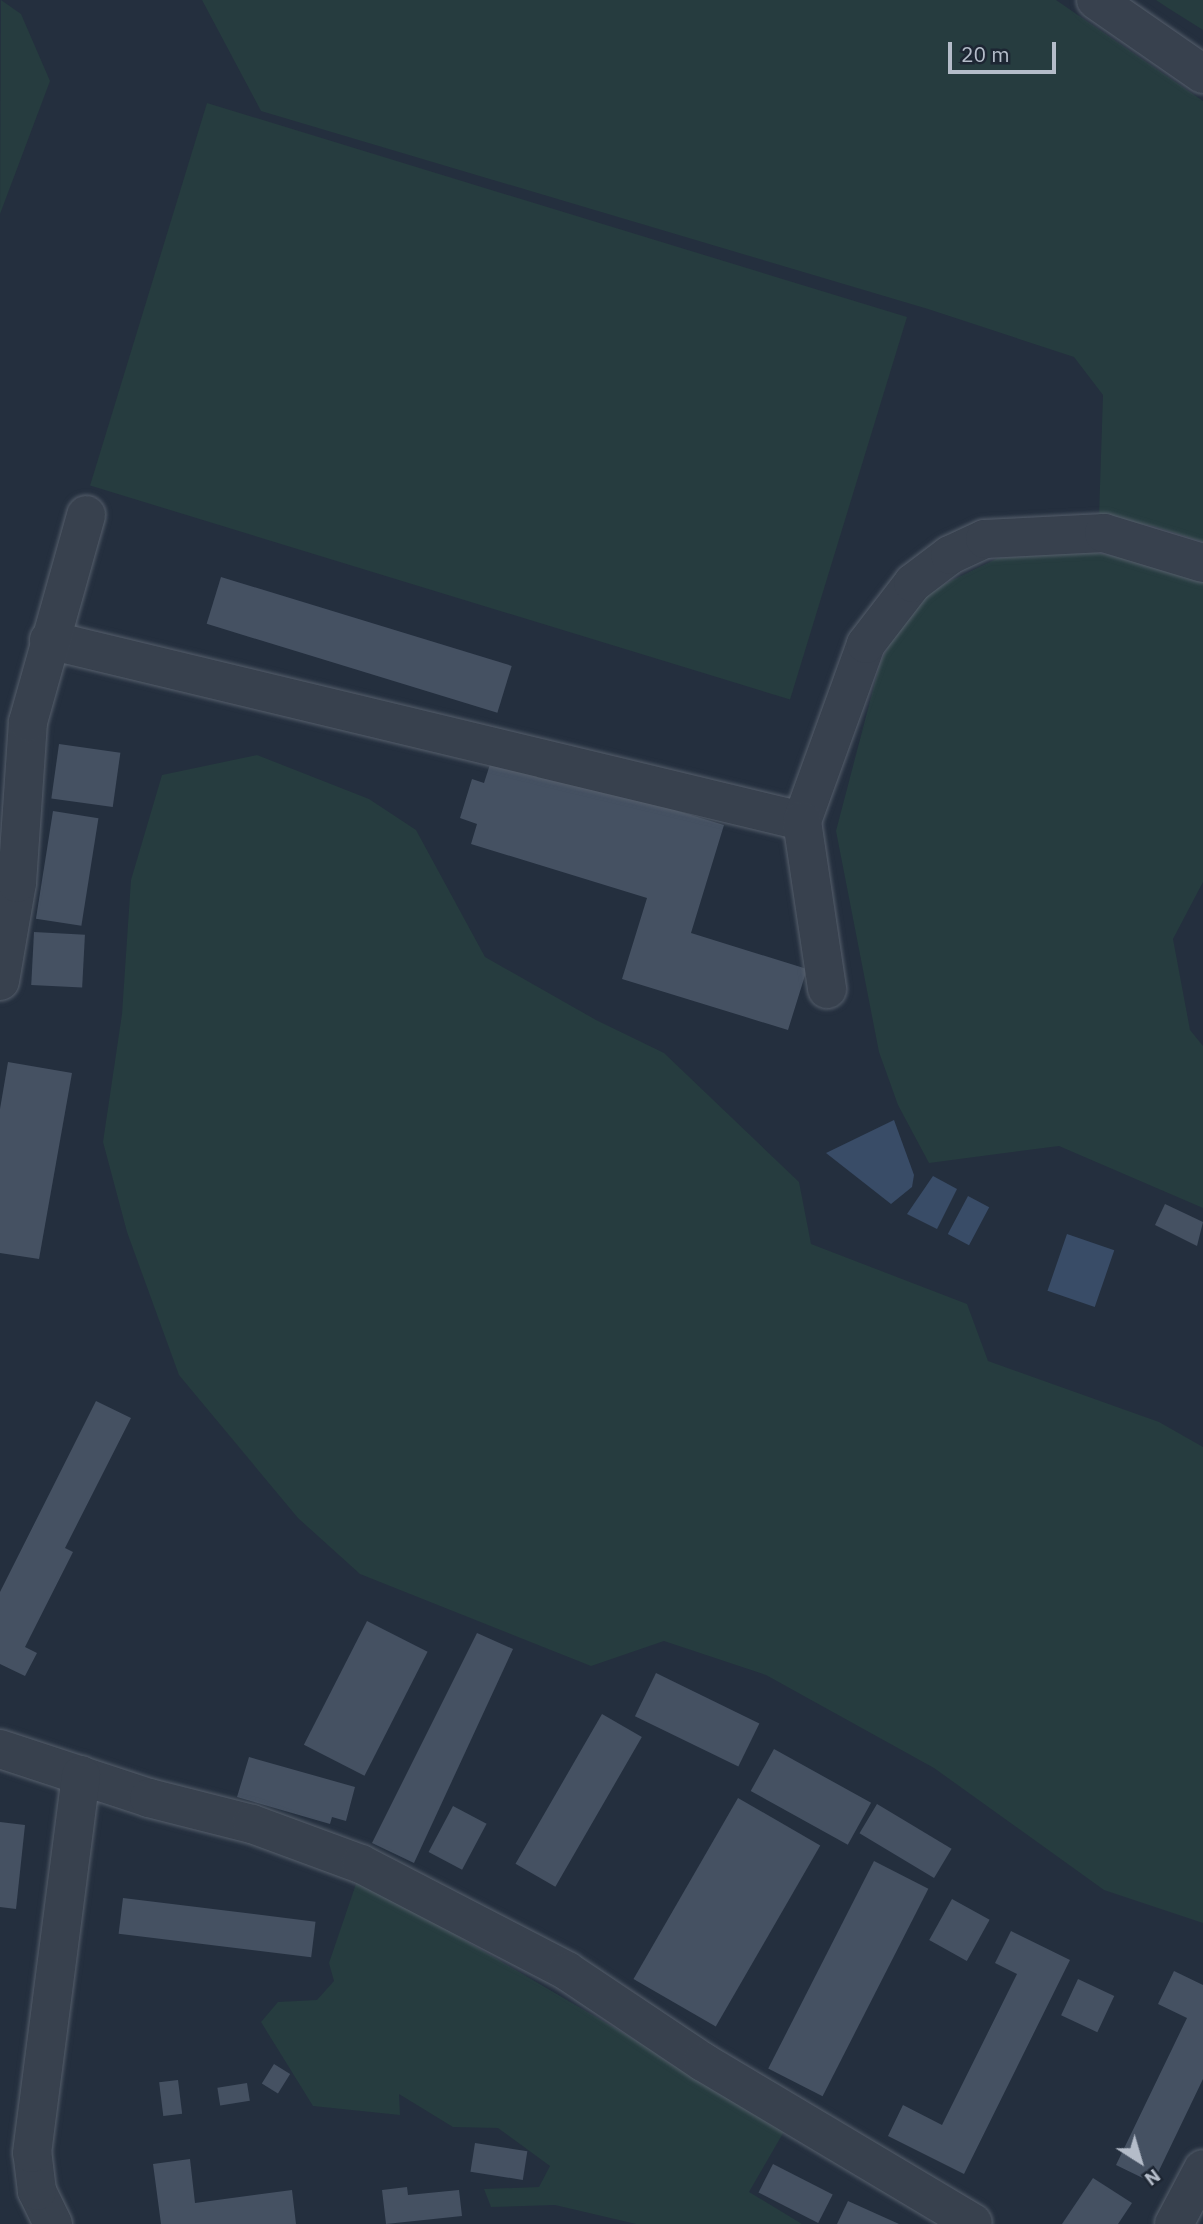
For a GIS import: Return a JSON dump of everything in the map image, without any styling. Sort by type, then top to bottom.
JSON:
[{"type":"street","points":[[1096,0],[1203,74]]},
{"type":"street","points":[[0,981],[17,883],[28,722],[86,515]]},
{"type":"street","points":[[827,989],[802,821],[866,644],[913,583],[950,555],[985,539],[1104,533],[1203,563]]},
{"type":"street","points":[[50,640],[802,821]]},
{"type":"street","points":[[0,1749],[252,1824],[361,1864],[567,1971],[703,2062],[973,2223]]},
{"type":"street","points":[[53,2224],[37,2191],[32,2153],[81,1775]]},
{"type":"street","points":[[1174,2224],[1203,2169]]},
{"type":"green space","points":[[1,0],[21,14],[50,81],[0,214]]},
{"type":"green space","points":[[202,0],[1056,0],[1203,101],[1203,542],[1153,526],[1099,517],[1103,395],[1074,357],[928,309],[261,111]]},
{"type":"green space","points":[[1156,0],[1203,0],[1203,30],[1168,8]]},
{"type":"green space","points":[[207,103],[907,317],[790,700],[90,486]]},
{"type":"green space","points":[[1090,552],[1135,559],[1203,582],[1203,882],[1173,939],[1190,1030],[1203,1046],[1203,1208],[1059,1146],[929,1163],[898,1105],[879,1052],[836,831],[880,663],[898,627],[930,591],[998,558]]},
{"type":"green space","points":[[257,755],[369,799],[416,830],[485,957],[596,1020],[664,1053],[799,1182],[811,1244],[967,1304],[988,1361],[1159,1422],[1203,1447],[1203,1923],[1104,1890],[934,1768],[766,1675],[664,1641],[591,1666],[360,1574],[298,1518],[179,1375],[127,1232],[103,1142],[122,1014],[131,880],[162,775]]},
{"type":"green space","points":[[358,1878],[786,2128],[749,2192],[802,2224],[636,2224],[555,2205],[491,2207],[484,2189],[539,2187],[550,2166],[498,2128],[453,2127],[399,2094],[400,2115],[313,2106],[261,2022],[278,2002],[317,2000],[334,1981],[329,1963]]},
{"type":"water","points":[[894,1120],[914,1175],[912,1187],[891,1204],[826,1153]]},
{"type":"water","points":[[933,1176],[957,1189],[937,1229],[907,1214]]},
{"type":"water","points":[[968,1196],[989,1207],[969,1245],[948,1234]]},
{"type":"water","points":[[1067,1234],[1114,1250],[1095,1307],[1047,1291]]},
{"type":"building","points":[[221,577],[512,666],[497,713],[207,624]]},
{"type":"building","points":[[59,744],[120,753],[113,807],[51,798]]},
{"type":"building","points":[[493,755],[724,825],[691,933],[807,969],[788,1030],[622,979],[647,898],[471,844],[477,824],[460,818],[472,779],[484,783]]},
{"type":"building","points":[[53,811],[98,818],[81,926],[36,919]]},
{"type":"building","points":[[34,932],[85,935],[82,988],[31,985]]},
{"type":"building","points":[[8,1062],[72,1073],[39,1259],[0,1253],[0,1109]]},
{"type":"building","points":[[1165,1204],[1203,1222],[1197,1246],[1155,1225]]},
{"type":"building","points":[[96,1401],[131,1418],[65,1548],[73,1552],[25,1647],[37,1653],[25,1676],[0,1664],[0,1592]]},
{"type":"building","points":[[367,1621],[428,1652],[364,1776],[304,1745]]},
{"type":"building","points":[[477,1633],[513,1649],[414,1863],[372,1843]]},
{"type":"building","points":[[656,1673],[759,1723],[738,1767],[635,1716]]},
{"type":"building","points":[[602,1714],[642,1737],[555,1887],[516,1864]]},
{"type":"building","points":[[774,1749],[871,1803],[848,1845],[751,1791]]},
{"type":"building","points":[[249,1757],[355,1787],[346,1821],[332,1817],[330,1824],[237,1797]]},
{"type":"building","points":[[738,1798],[820,1846],[716,2026],[634,1979]]},
{"type":"building","points":[[877,1804],[952,1849],[934,1878],[859,1833]]},
{"type":"building","points":[[453,1806],[487,1824],[462,1870],[429,1852]]},
{"type":"building","points":[[0,1822],[25,1825],[16,1909],[0,1907]]},
{"type":"building","points":[[874,1861],[928,1889],[823,2096],[768,2069]]},
{"type":"building","points":[[123,1898],[316,1922],[311,1957],[119,1934]]},
{"type":"building","points":[[952,1899],[990,1920],[967,1961],[929,1940]]},
{"type":"building","points":[[1011,1931],[1070,1960],[964,2174],[888,2136],[903,2105],[942,2125],[1017,1974],[995,1963]]},
{"type":"building","points":[[1174,1971],[1203,1985],[1203,2079],[1153,2183],[1116,2165],[1187,2018],[1158,2004]]},
{"type":"building","points":[[1078,1979],[1114,1996],[1097,2032],[1061,2015]]},
{"type":"building","points":[[274,2064],[290,2074],[278,2094],[262,2084]]},
{"type":"building","points":[[178,2080],[182,2114],[163,2116],[159,2082]]},
{"type":"building","points":[[247,2083],[250,2101],[220,2105],[217,2088]]},
{"type":"building","points":[[475,2143],[527,2151],[523,2180],[470,2172]]},
{"type":"building","points":[[190,2159],[195,2203],[292,2190],[296,2224],[161,2224],[153,2164]]},
{"type":"building","points":[[773,2164],[833,2194],[818,2223],[758,2193]]},
{"type":"building","points":[[1093,2178],[1132,2203],[1118,2224],[1062,2224]]},
{"type":"building","points":[[407,2187],[408,2195],[459,2190],[462,2216],[386,2224],[382,2190]]},
{"type":"building","points":[[848,2201],[899,2224],[837,2224]]}]
